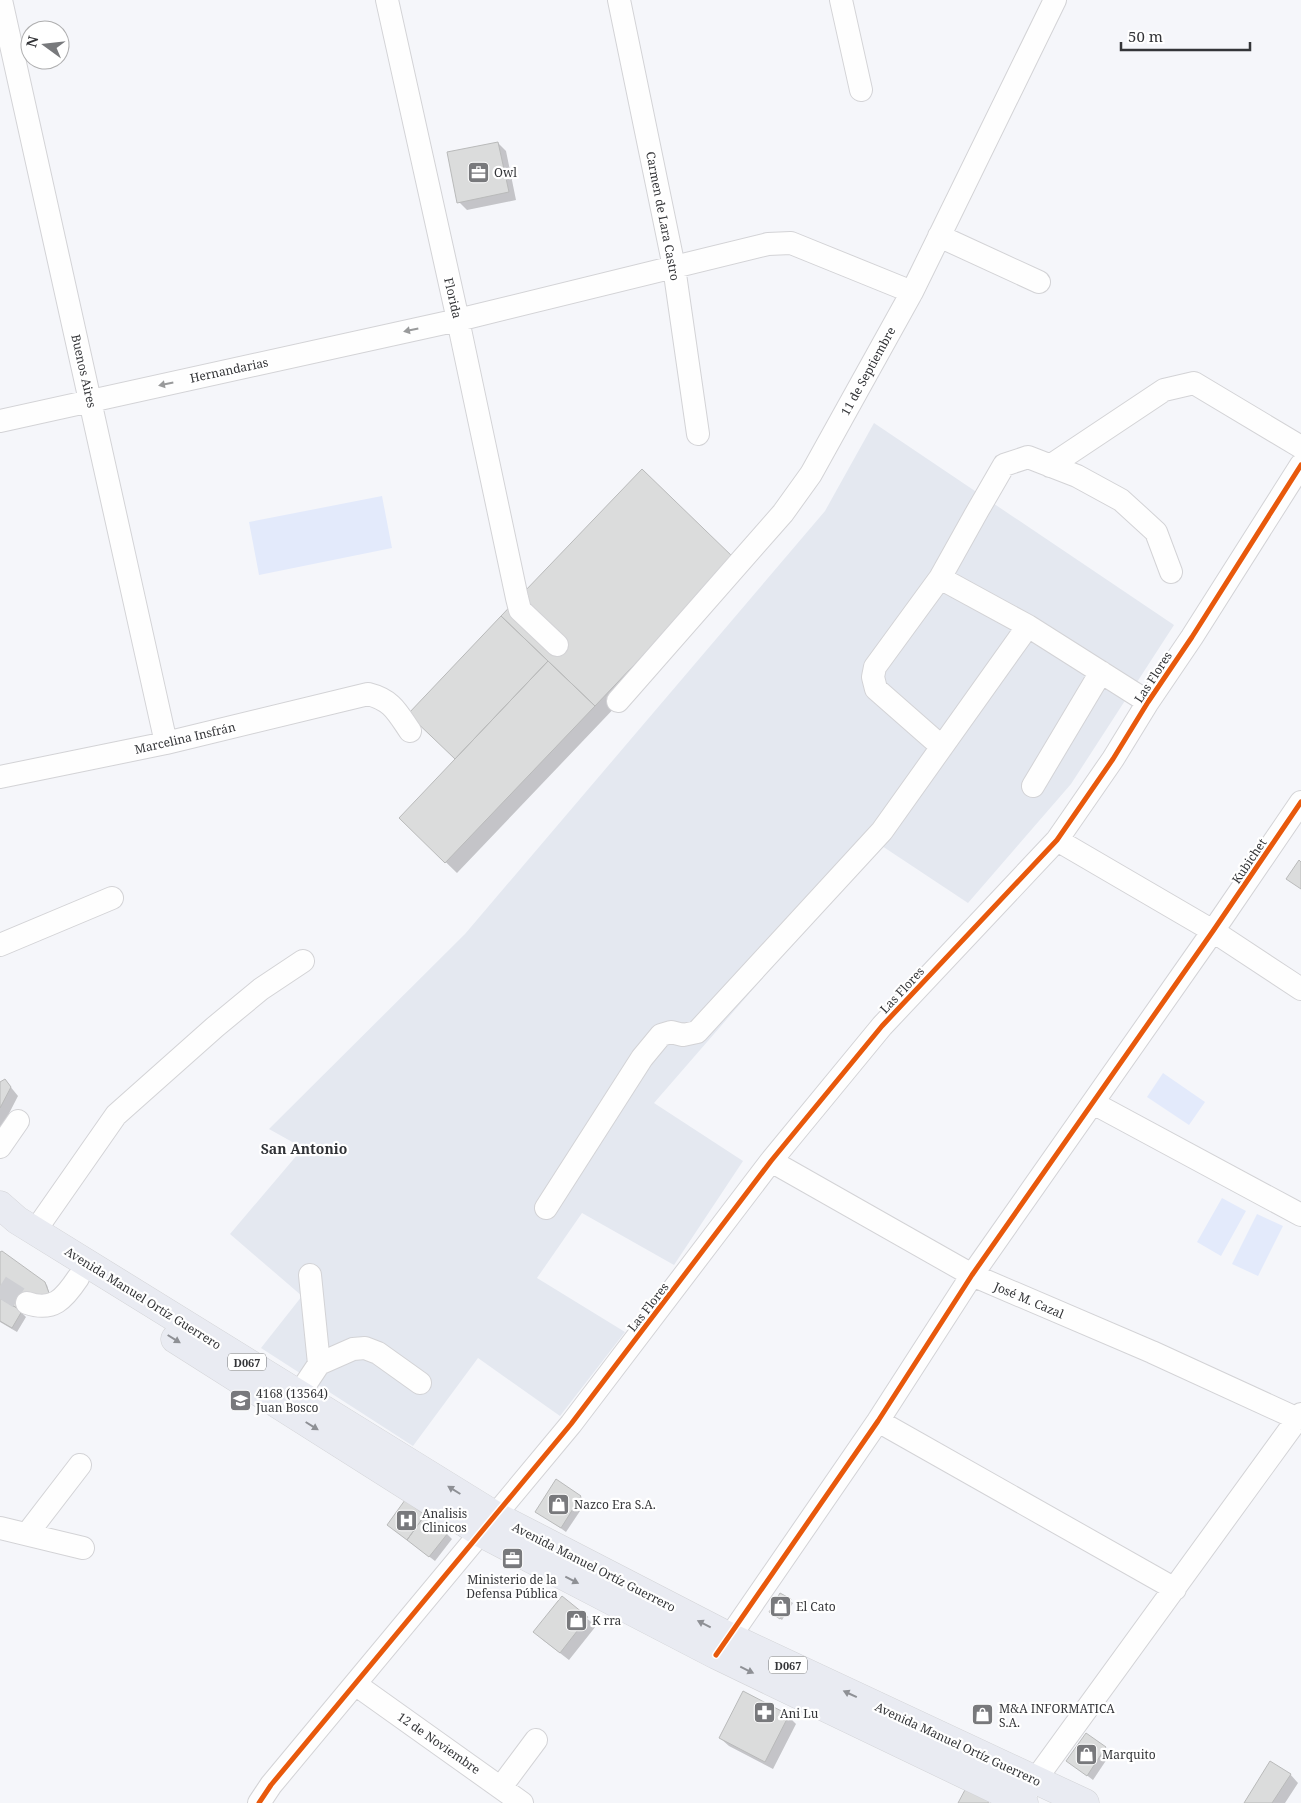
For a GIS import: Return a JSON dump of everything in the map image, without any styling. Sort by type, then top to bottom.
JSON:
[{"type":"main road","name":"Avenida Manuel Ortíz Guerrero","points":[[0,1206],[17,1220],[299,1394],[488,1525]]},
{"type":"main road","name":"Avenida Manuel Ortíz Guerrero","points":[[0,1229],[488,1525],[723,1646],[1026,1795],[1085,1803]]},
{"type":"street","name":"Buenos Aires","points":[[1,0],[166,743]]},
{"type":"street","name":"Florida","points":[[387,0],[520,610],[557,645]]},
{"type":"street","name":"Carmen de Lara Castro","points":[[619,0],[674,266],[698,434]]},
{"type":"street","points":[[841,0],[861,90]]},
{"type":"street","name":"11 de Septiembre","points":[[618,701],[783,513],[812,474],[912,292],[1055,0]]},
{"type":"street","points":[[939,236],[1039,282]]},
{"type":"street","name":"Hernandarias","points":[[0,421],[458,320],[768,244],[791,243],[912,292]]},
{"type":"street","points":[[1050,466],[1164,390],[1194,383],[1301,447]]},
{"type":"street","points":[[942,747],[876,689],[875,666],[940,578],[1004,466],[1028,457],[1077,476],[1121,500],[1156,532],[1171,572]]},
{"type":"street","name":"Las Flores","points":[[259,1803],[271,1785],[571,1424],[771,1160],[882,1026],[1058,840],[1113,759],[1301,465]]},
{"type":"street","points":[[940,578],[1028,626],[1148,702]]},
{"type":"street","points":[[546,1208],[642,1058],[661,1035],[671,1032],[683,1035],[697,1032],[882,831],[1028,626]]},
{"type":"street","points":[[1032,786],[1101,672]]},
{"type":"street","name":"Marcelina Insfrán","points":[[0,777],[166,743],[368,694],[381,697],[392,704],[410,731]]},
{"type":"street","name":"Kubichet","points":[[723,1646],[878,1421],[972,1275],[1301,802]]},
{"type":"street","points":[[1058,840],[1213,931],[1301,989]]},
{"type":"street","points":[[0,945],[112,898]]},
{"type":"street","points":[[35,1231],[116,1116],[215,1027],[261,989],[303,961]]},
{"type":"street","points":[[1093,1103],[1301,1215]]},
{"type":"street","points":[[0,1148],[18,1120]]},
{"type":"street","name":"José M. Cazal","points":[[771,1160],[972,1275],[1299,1417]]},
{"type":"street","points":[[310,1276],[319,1364]]},
{"type":"street","points":[[27,1303],[39,1307],[50,1306],[67,1294],[78,1278]]},
{"type":"street","points":[[299,1394],[319,1364],[353,1349],[365,1348],[378,1353],[420,1383]]},
{"type":"street","points":[[1026,1795],[1299,1417]]},
{"type":"street","points":[[878,1421],[1175,1589]]},
{"type":"street","points":[[27,1534],[80,1465]]},
{"type":"street","points":[[0,1528],[83,1548]]},
{"type":"street","name":"12 de Noviembre","points":[[355,1684],[522,1803]]},
{"type":"street","points":[[501,1787],[536,1740]]},
{"type":"shaded area","points":[[874,423],[1174,625],[1071,784],[968,903],[879,844],[654,1103],[743,1161],[674,1265],[582,1213],[537,1278],[625,1332],[560,1416],[478,1358],[413,1446],[261,1348],[302,1296],[230,1234],[303,1148],[269,1129],[465,934],[825,511]]},
{"type":"shaded area","points":[[382,496],[392,548],[259,575],[249,522]]},
{"type":"shaded area","points":[[1163,1073],[1205,1102],[1189,1125],[1147,1097]]},
{"type":"shaded area","points":[[1222,1198],[1246,1211],[1221,1256],[1197,1242]]},
{"type":"shaded area","points":[[1257,1214],[1283,1226],[1258,1276],[1232,1264]]},
{"type":"building","name":"Owl","points":[[498,142],[509,192],[457,203],[447,152]]},
{"type":"building","points":[[642,469],[735,559],[595,706],[501,616]]},
{"type":"building","points":[[501,616],[548,661],[455,759],[408,714]]},
{"type":"building","points":[[548,661],[595,706],[445,863],[399,818]]},
{"type":"building","points":[[1299,860],[1301,862],[1301,889],[1286,879]]},
{"type":"building","points":[[5,1079],[11,1087],[0,1108],[0,1082]]},
{"type":"building","points":[[2,1251],[45,1282],[49,1293],[42,1304],[22,1311],[0,1298],[0,1252]]},
{"type":"building","points":[[0,1298],[22,1311],[12,1328],[0,1321]]},
{"type":"building","name":"Nazco Era S.A.","points":[[556,1479],[581,1496],[561,1528],[535,1512]]},
{"type":"building","name":"Analisis Clinicos","points":[[405,1500],[425,1515],[407,1540],[387,1525]]},
{"type":"building","points":[[425,1515],[448,1533],[429,1557],[407,1540]]},
{"type":"building","name":"El Cato","points":[[780,1593],[791,1599],[780,1619],[769,1612]]},
{"type":"building","points":[[562,1596],[588,1617],[560,1653],[533,1632]]},
{"type":"building","points":[[743,1691],[789,1715],[765,1762],[719,1738]]},
{"type":"building","name":"Marquito","points":[[1086,1733],[1106,1747],[1087,1776],[1066,1761]]},
{"type":"building","points":[[1270,1761],[1291,1774],[1272,1803],[1244,1803]]},
{"type":"building","points":[[966,1788],[989,1801],[988,1803],[958,1803]]},
{"type":"tunnel","points":[[0,1286],[27,1303]]},
{"type":"cycle path","points":[[259,1803],[271,1785],[571,1424],[771,1161],[882,1026],[1057,840],[1113,759],[1301,465]]},
{"type":"cycle path","points":[[716,1655],[878,1421],[972,1275],[1301,802]]},
{"type":"place","name":"Owl","points":[[478,172]]},
{"type":"place","name":"4168 (13564) Juan Bosco","points":[[240,1400]]},
{"type":"place","name":"Nazco Era S.A.","points":[[558,1504]]},
{"type":"place","name":"Analisis Clinicos","points":[[406,1520]]},
{"type":"place","name":"Ministerio de la Defensa Pública","points":[[512,1558]]},
{"type":"place","name":"El Cato","points":[[780,1606]]},
{"type":"place","name":"K rra","points":[[576,1620]]},
{"type":"place","name":"Ani Lu","points":[[764,1713]]},
{"type":"place","name":"M&A INFORMATICA S.A.","points":[[983,1715]]},
{"type":"place","name":"Marquito","points":[[1086,1754]]},
{"type":"district","name":"San Antonio","points":[[304,1148]]}]
